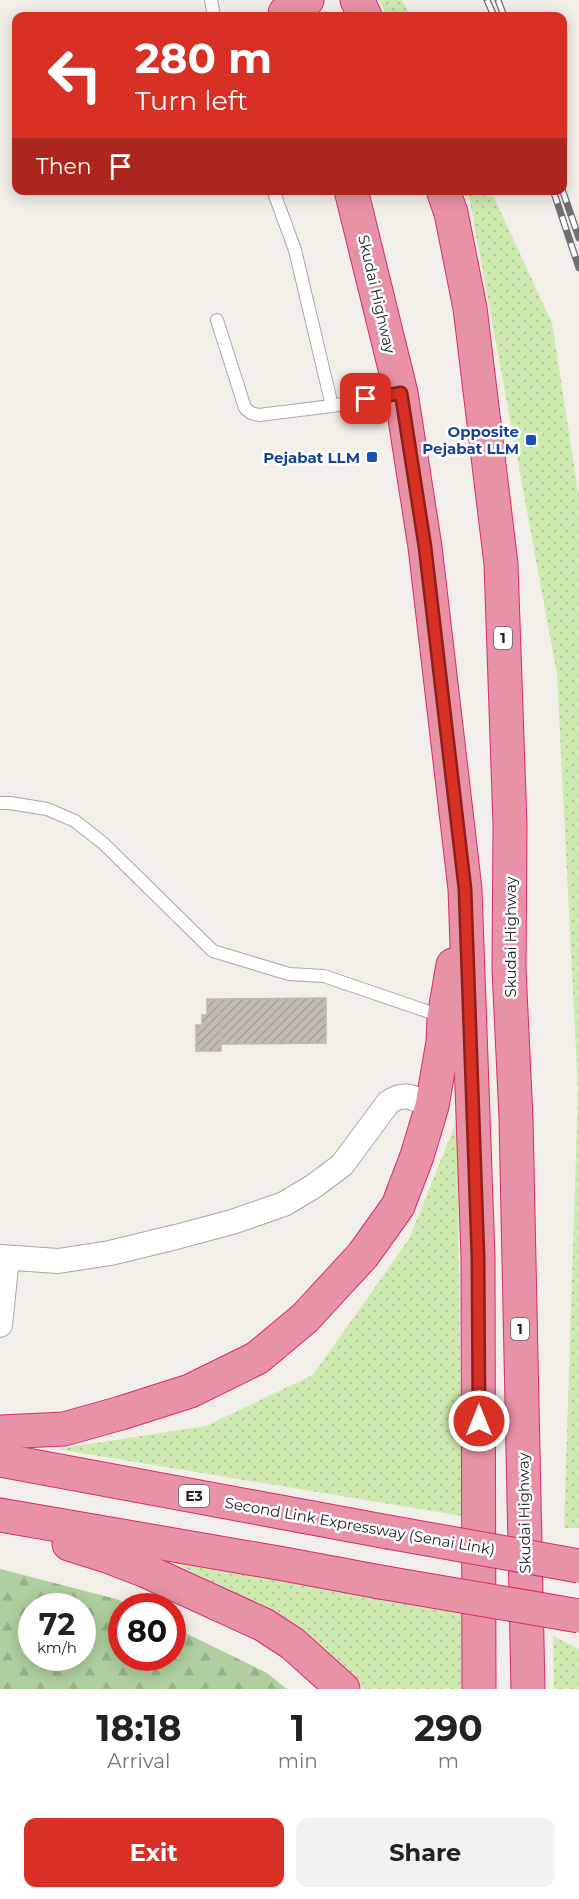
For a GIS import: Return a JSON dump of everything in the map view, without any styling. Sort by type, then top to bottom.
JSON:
[{"type":"highway","name":"Skudai Highway","points":[[352,195],[401,393],[425,547],[465,889],[478,1257],[479,1689]]},
{"type":"highway","points":[[426,195],[470,308]]},
{"type":"highway","name":"Skudai Highway","points":[[445,195],[451,213],[470,308],[501,564],[510,825],[509,969],[516,1118],[528,1689]]},
{"type":"highway","points":[[0,1432],[64,1429],[121,1413],[190,1390],[257,1358],[305,1318],[363,1255],[398,1206],[417,1156],[432,1106],[465,889]]},
{"type":"highway","name":"Second Link Expressway (Senai Link)","points":[[0,1460],[579,1566]]},
{"type":"highway","points":[[0,1515],[579,1616]]},
{"type":"highway","points":[[0,1522],[146,1571],[264,1625],[293,1644],[343,1689]]},
{"type":"street","points":[[0,1325],[4,1257],[58,1261],[110,1253],[199,1231],[284,1204],[314,1186],[342,1164],[388,1103],[396,1097],[407,1096],[432,1106]]},
{"type":"lane","points":[[275,195],[296,250],[332,406]]},
{"type":"lane","points":[[217,320],[245,408],[251,413],[259,415],[332,406],[401,393]]},
{"type":"lane","points":[[0,803],[47,809],[75,821],[103,843],[213,951],[289,974],[324,976],[444,1017]]},
{"type":"green space","points":[[379,0],[402,0],[408,12],[385,12]]},
{"type":"green space","points":[[469,195],[493,195],[552,323],[579,497],[579,1528],[564,1528],[578,1091],[557,674]]},
{"type":"green space","points":[[457,1120],[462,1516],[57,1449],[206,1426],[313,1375],[409,1239]]},
{"type":"green space","points":[[155,1553],[466,1611],[464,1689],[364,1689],[275,1615]]},
{"type":"green space","points":[[0,1569],[93,1593],[18,1593],[18,1671],[96,1671],[96,1594],[108,1597],[108,1671],[186,1671],[186,1633],[267,1673],[287,1689],[0,1689]]},
{"type":"green space","points":[[553,1636],[579,1649],[579,1689],[554,1689]]},
{"type":"building","points":[[326,998],[326,1043],[221,1044],[220,999]]},
{"type":"building","points":[[207,999],[220,999],[221,1051],[196,1051],[196,1025],[202,1025],[202,1015],[207,1015]]},
{"type":"railway","points":[[487,0],[492,12]]},
{"type":"railway","points":[[498,0],[502,12]]},
{"type":"railway","points":[[555,195],[579,268]]},
{"type":"railway","points":[[564,195],[579,238]]},
{"type":"place","name":"Opposite Pejabat LLM","points":[[531,440]]},
{"type":"place","name":"Pejabat LLM","points":[[372,457]]},
{"type":"route","points":[[366,399],[401,393],[425,547],[465,889],[478,1257],[479,1421]]}]
